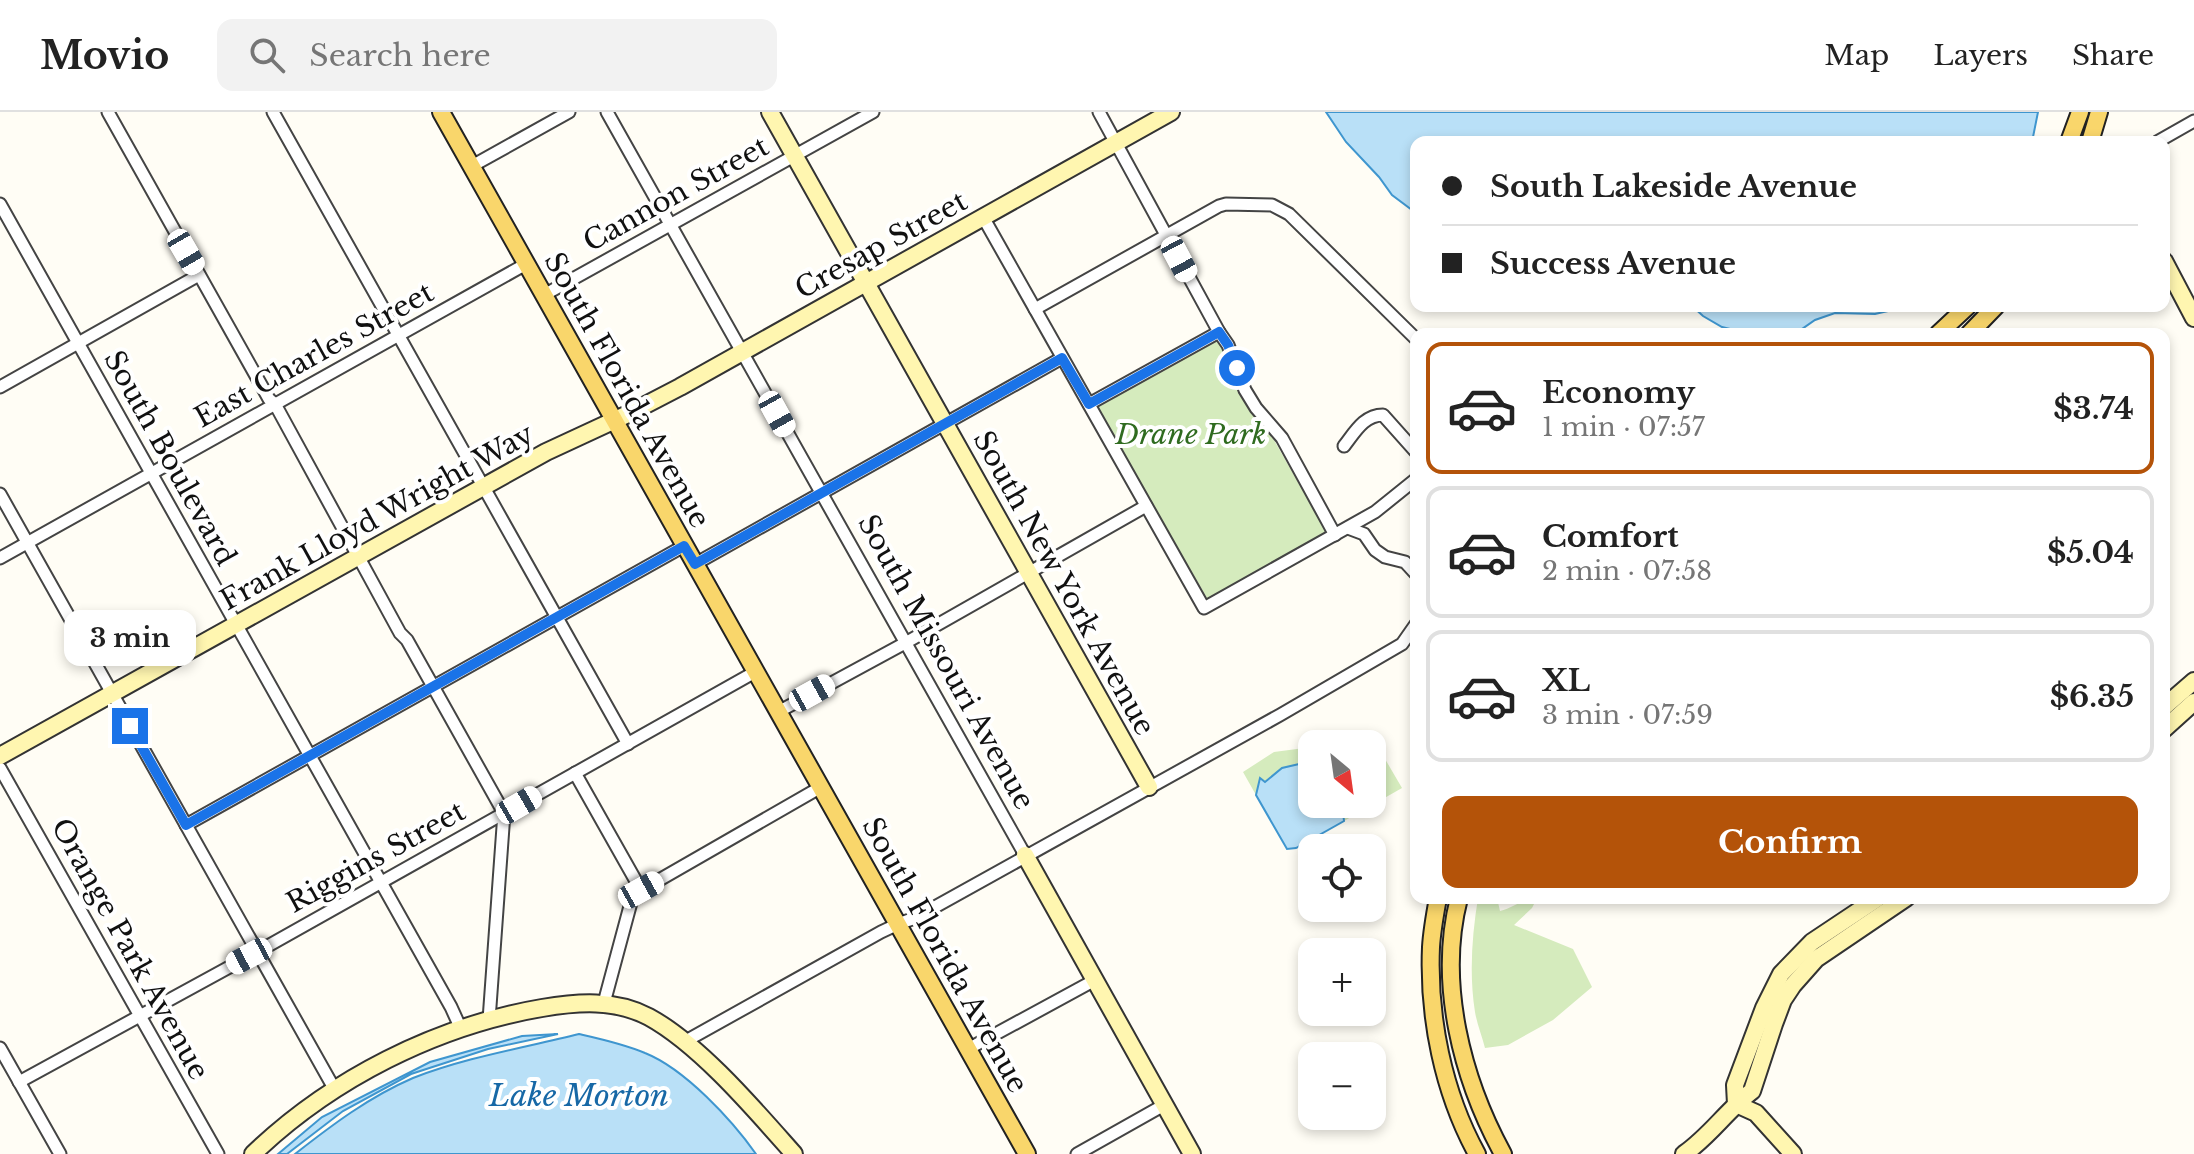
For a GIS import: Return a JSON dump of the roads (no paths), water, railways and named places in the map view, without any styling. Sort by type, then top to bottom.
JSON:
[{"type":"main road","name":"South Florida Avenue","points":[[441,112],[1027,1154]]},
{"type":"main road","points":[[2071,136],[2080,112]]},
{"type":"main road","points":[[2092,136],[2099,112]]},
{"type":"main road","points":[[1944,328],[1962,312]]},
{"type":"main road","points":[[1975,328],[1990,312]]},
{"type":"main road","points":[[1437,904],[1431,946],[1432,1008],[1456,1110],[1477,1154]]},
{"type":"main road","points":[[1451,904],[1446,947],[1451,954]]},
{"type":"main road","points":[[1458,904],[1451,976],[1459,1037],[1473,1088],[1503,1154]]},
{"type":"street","points":[[108,112],[504,813],[489,1020]]},
{"type":"street","points":[[273,112],[628,744]]},
{"type":"street","points":[[472,166],[569,112]]},
{"type":"street","name":"South Missouri Avenue","points":[[607,112],[1192,1154]]},
{"type":"street","name":"South New York Avenue","points":[[770,112],[1149,787]]},
{"type":"street","name":"Cannon Street","points":[[544,295],[873,112]]},
{"type":"street","points":[[1099,112],[1228,345],[1245,390],[1282,438],[1335,535]]},
{"type":"street","name":"Cresap Street","points":[[614,419],[671,392],[1171,112]]},
{"type":"street","points":[[2168,136],[2194,121]]},
{"type":"street","name":"South Boulevard","points":[[0,204],[461,1029]]},
{"type":"street","points":[[1035,309],[1226,204],[1272,205],[1289,214],[1410,333]]},
{"type":"street","points":[[983,217],[1204,608],[1348,528],[1382,507],[1410,484]]},
{"type":"street","name":"East Charles Street","points":[[0,558],[526,264]]},
{"type":"street","points":[[2170,272],[2194,318]]},
{"type":"street","points":[[0,387],[199,275]]},
{"type":"street","points":[[1089,404],[1219,332]]},
{"type":"street","points":[[695,564],[1062,358]]},
{"type":"street","points":[[1344,446],[1363,421],[1374,415],[1383,415],[1410,445]]},
{"type":"street","name":"Frank Lloyd Wright Way","points":[[0,756],[546,452],[614,419]]},
{"type":"street","points":[[0,494],[335,1090]]},
{"type":"street","points":[[778,712],[1146,506]]},
{"type":"street","points":[[1348,528],[1364,534],[1375,550],[1385,557],[1408,558],[1410,562]]},
{"type":"street","points":[[186,825],[684,546]]},
{"type":"street","points":[[684,1042],[898,924],[915,918],[1280,715],[1402,644],[1410,633]]},
{"type":"street","name":"Riggins Street","points":[[19,1082],[755,672]]},
{"type":"street","points":[[2170,702],[2194,681]]},
{"type":"street","points":[[2170,724],[2194,702]]},
{"type":"street","name":"Orange Park Avenue","points":[[0,768],[218,1154]]},
{"type":"street","points":[[575,773],[641,890]]},
{"type":"street","points":[[604,1003],[633,895],[821,787]]},
{"type":"street","points":[[1736,1104],[1735,1085],[1764,1008],[1781,974],[1812,942],[1869,904]]},
{"type":"street","points":[[1684,1154],[1698,1145],[1752,1091],[1783,1000],[1793,985],[1816,959],[1897,904]]},
{"type":"street","points":[[968,1049],[1095,980]]},
{"type":"street","points":[[253,1154],[283,1127],[335,1090],[402,1053],[461,1029],[523,1011],[604,1003],[647,1016],[684,1042],[725,1080],[794,1154]]},
{"type":"street","points":[[0,1048],[60,1154]]},
{"type":"street","points":[[1736,1104],[1756,1113],[1793,1154]]},
{"type":"street","points":[[1077,1154],[1164,1105]]},
{"type":"water","points":[[1326,112],[2038,112],[2033,136],[1410,136],[1410,208],[1392,195],[1346,142]]},
{"type":"water","points":[[1699,312],[1884,312],[1835,313],[1803,328],[1726,328]]},
{"type":"water","points":[[1298,764],[1298,818],[1344,818],[1344,821],[1321,834],[1298,834],[1298,847],[1287,849],[1256,795],[1260,778],[1265,782],[1282,768]]},
{"type":"water","points":[[558,1034],[488,1049],[411,1074],[343,1111],[287,1154],[278,1154],[322,1117],[430,1062],[522,1036]]},
{"type":"water","name":"Lake Morton","points":[[579,1034],[637,1050],[676,1071],[721,1111],[756,1154],[295,1154],[366,1103],[413,1078],[474,1059]]},
{"type":"park label","name":"Drane Park","points":[[1191,434]]}]
